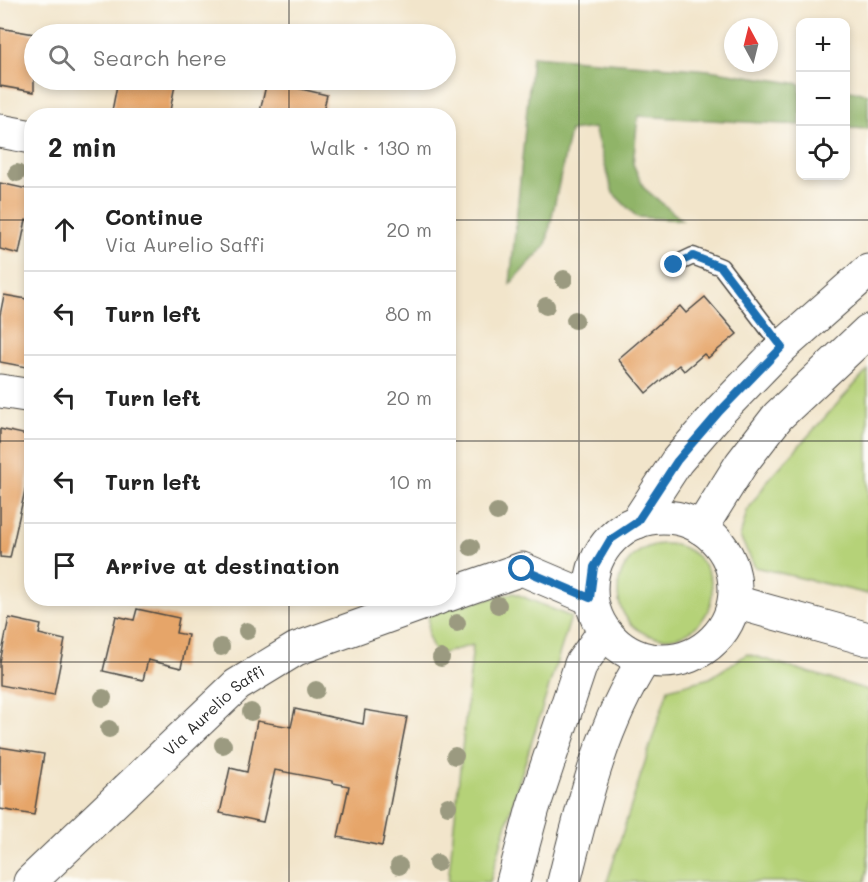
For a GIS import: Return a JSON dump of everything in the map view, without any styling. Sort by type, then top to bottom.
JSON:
[{"type":"street","points":[[0,130],[24,135]]},
{"type":"street","points":[[637,522],[677,461],[720,411],[782,347],[868,271]]},
{"type":"street","points":[[701,528],[741,464],[778,416],[868,331]]},
{"type":"street","points":[[0,391],[24,395]]},
{"type":"street","points":[[658,517],[680,519],[701,528],[725,551],[735,584],[735,602],[730,618],[709,646],[678,660],[644,660],[622,649],[604,632],[590,598],[594,567],[610,540],[637,522],[658,517]]},
{"type":"street","points":[[456,592],[522,569],[590,598]]},
{"type":"street","points":[[735,602],[868,639]]},
{"type":"street","name":"Via Aurelio Saffi","points":[[30,882],[237,685],[296,648],[415,606]]},
{"type":"street","points":[[513,882],[533,808],[581,664],[604,632]]},
{"type":"street","points":[[564,882],[580,816],[607,732],[631,680],[644,660]]},
{"type":"lane","points":[[674,265],[693,256],[721,267],[782,347]]},
{"type":"green space","points":[[532,56],[709,70],[796,83],[796,125],[638,116],[633,164],[644,188],[682,220],[637,217],[613,193],[594,128],[570,131],[546,245],[510,284]]},
{"type":"green space","points":[[850,91],[868,94],[868,129],[850,128]]},
{"type":"green space","points":[[868,370],[868,594],[755,567],[740,537],[747,511],[769,479]]},
{"type":"green space","points":[[665,544],[683,547],[698,558],[709,573],[712,591],[709,609],[698,624],[683,635],[665,638],[647,635],[632,624],[621,609],[618,591],[621,573],[632,558],[647,547]]},
{"type":"green space","points":[[514,593],[571,617],[490,882],[448,882],[473,645],[436,655],[428,636],[429,612]]},
{"type":"green space","points":[[747,654],[868,690],[868,867],[865,882],[607,882],[668,689],[710,678]]},
{"type":"building","points":[[0,28],[24,32],[24,90],[34,90],[34,92],[0,86]]},
{"type":"building","points":[[116,90],[174,90],[171,108],[113,108]]},
{"type":"building","points":[[265,90],[306,90],[327,95],[324,108],[261,108]]},
{"type":"building","points":[[0,183],[24,188],[24,230],[19,254],[0,249]]},
{"type":"building","points":[[4,295],[24,299],[24,366],[0,362],[0,315]]},
{"type":"building","points":[[705,297],[737,334],[708,358],[704,354],[684,371],[679,365],[646,393],[618,359],[680,306],[686,313]]},
{"type":"building","points":[[0,429],[24,434],[24,495],[10,558],[0,557]]},
{"type":"building","points":[[137,609],[179,618],[176,633],[188,635],[181,668],[148,660],[143,680],[103,671],[116,616],[134,620]]},
{"type":"building","points":[[9,618],[41,625],[39,634],[65,640],[54,695],[0,685],[0,662]]},
{"type":"building","points":[[295,709],[363,724],[365,710],[407,717],[382,846],[338,837],[349,786],[333,783],[333,781],[275,770],[263,822],[220,813],[230,768],[247,772],[257,721],[291,727]]},
{"type":"building","points":[[0,747],[44,754],[34,815],[0,809]]},
{"type":"route","points":[[522,569],[590,598],[594,567],[610,540],[637,522],[657,488],[677,461],[720,411],[782,347],[721,267],[693,256],[674,265]]}]
